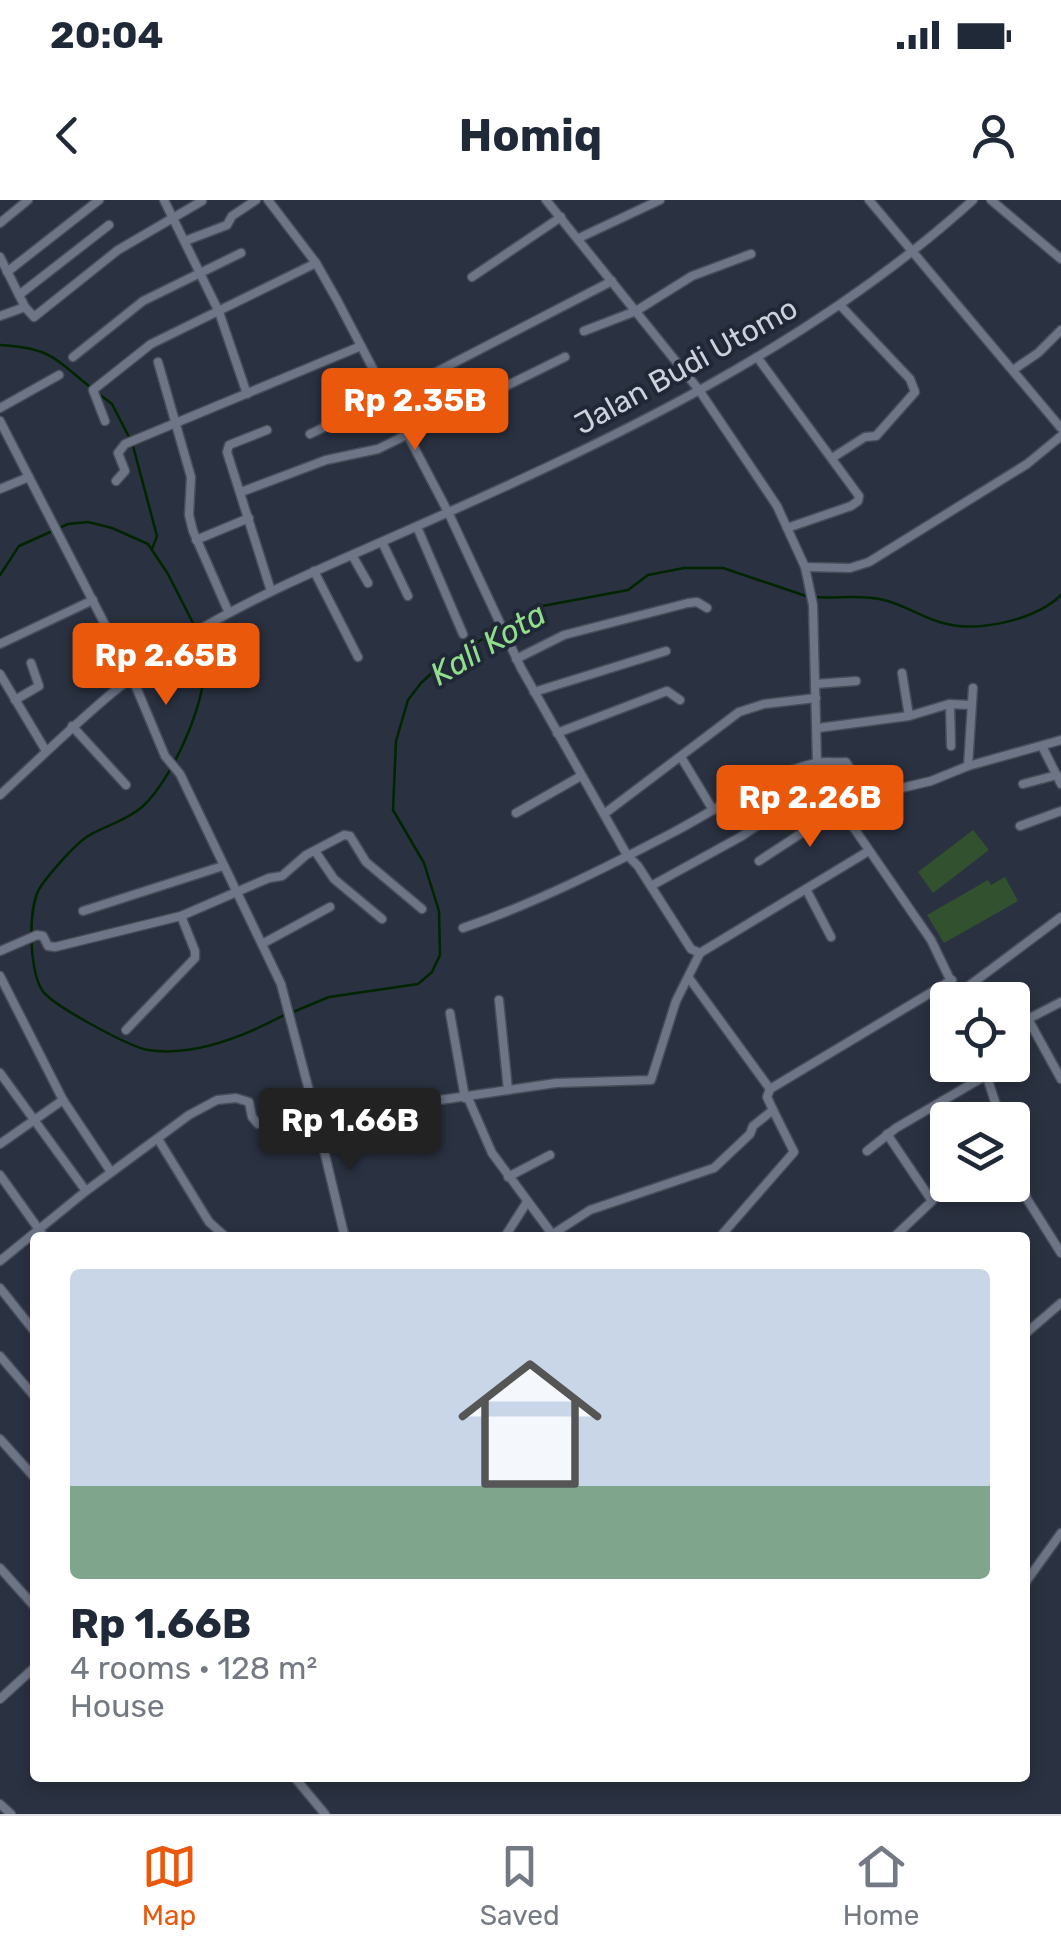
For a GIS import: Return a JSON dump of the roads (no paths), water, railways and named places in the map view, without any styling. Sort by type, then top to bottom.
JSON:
[{"type":"street","points":[[0,223],[28,200]]},
{"type":"street","points":[[7,272],[99,200]]},
{"type":"street","points":[[164,200],[202,272],[247,394]]},
{"type":"street","points":[[185,241],[226,225],[232,216],[256,200]]},
{"type":"street","points":[[269,200],[316,264],[361,346],[448,512],[504,636],[557,733],[627,855],[652,886],[691,949],[700,953]]},
{"type":"street","points":[[546,200],[699,390],[761,479],[787,528],[805,566],[813,605],[817,762],[827,789],[916,918],[952,980],[770,1089],[767,1097],[794,1152],[724,1232]]},
{"type":"street","points":[[578,238],[660,200]]},
{"type":"street","points":[[870,200],[1061,428]]},
{"type":"street","name":"Jalan Budi Utomo","points":[[0,794],[131,675],[202,628],[271,590],[520,480],[757,358],[840,305],[973,200]]},
{"type":"street","points":[[990,200],[1061,259]]},
{"type":"street","points":[[0,257],[25,307],[36,316],[118,250],[202,201]]},
{"type":"street","points":[[472,277],[561,217]]},
{"type":"street","points":[[19,296],[109,225]]},
{"type":"street","points":[[73,357],[126,312],[241,253]]},
{"type":"street","points":[[584,332],[636,311],[692,276],[752,254]]},
{"type":"street","points":[[105,421],[93,395],[95,387],[151,344],[316,264]]},
{"type":"street","points":[[310,434],[612,281]]},
{"type":"street","points":[[832,458],[865,437],[876,436],[915,392],[910,380],[840,305]]},
{"type":"street","points":[[0,316],[25,307]]},
{"type":"street","points":[[1013,370],[1061,330]]},
{"type":"street","points":[[116,481],[125,471],[118,453],[120,447],[361,346]]},
{"type":"street","points":[[240,492],[297,469],[378,449],[565,357]]},
{"type":"street","points":[[757,358],[854,487],[858,501],[787,528]]},
{"type":"street","points":[[158,362],[191,477],[188,515],[229,613]]},
{"type":"street","points":[[0,408],[59,375]]},
{"type":"street","points":[[0,420],[131,675],[168,758],[177,768],[262,944],[286,1001],[344,1232]]},
{"type":"street","points":[[267,430],[230,444],[227,452],[271,590]]},
{"type":"street","points":[[805,566],[850,568],[869,562],[1027,464],[1061,436]]},
{"type":"street","points":[[0,490],[29,477]]},
{"type":"street","points":[[196,540],[249,518]]},
{"type":"street","points":[[417,526],[463,634]]},
{"type":"street","points":[[382,542],[408,596]]},
{"type":"street","points":[[352,554],[368,582]]},
{"type":"street","points":[[314,571],[358,657]]},
{"type":"street","points":[[0,644],[93,600]]},
{"type":"street","points":[[516,659],[564,635],[688,603],[697,602],[707,608]]},
{"type":"street","points":[[534,692],[666,651]]},
{"type":"street","points":[[15,700],[40,684],[31,663]]},
{"type":"street","points":[[902,673],[910,716]]},
{"type":"street","points":[[0,674],[46,751]]},
{"type":"street","points":[[815,684],[856,680]]},
{"type":"street","points":[[968,766],[973,688]]},
{"type":"street","points":[[557,733],[667,691],[680,700]]},
{"type":"street","points":[[604,814],[738,712],[764,704],[816,698]]},
{"type":"street","points":[[950,704],[951,746]]},
{"type":"street","points":[[818,728],[910,716],[950,704],[970,705]]},
{"type":"street","points":[[72,726],[126,785]]},
{"type":"street","points":[[464,928],[509,912],[627,855],[772,777],[817,762],[850,764],[863,790],[872,795],[931,781],[968,766],[1061,740]]},
{"type":"street","points":[[1042,746],[1061,784]]},
{"type":"street","points":[[681,757],[713,810]]},
{"type":"street","points":[[1023,784],[1058,774]]},
{"type":"street","points":[[516,812],[582,776]]},
{"type":"street","points":[[772,777],[789,804]]},
{"type":"street","points":[[652,886],[742,836],[789,804],[827,789]]},
{"type":"street","points":[[759,861],[840,808]]},
{"type":"street","points":[[1020,826],[1061,811]]},
{"type":"street","points":[[0,951],[26,937],[42,936],[48,946],[55,948],[181,916],[282,876],[314,851],[344,835],[350,836],[366,862],[422,909]]},
{"type":"street","points":[[314,851],[334,879],[382,918]]},
{"type":"street","points":[[312,1094],[389,1094],[440,1100],[556,1083],[651,1080],[676,1001],[700,953],[868,852]]},
{"type":"street","points":[[83,910],[223,866]]},
{"type":"street","points":[[806,890],[831,937]]},
{"type":"street","points":[[262,944],[330,907]]},
{"type":"street","points":[[126,1030],[194,958],[195,951],[181,916]]},
{"type":"street","points":[[978,982],[1061,917]]},
{"type":"street","points":[[0,976],[62,1100],[111,1172]]},
{"type":"street","points":[[689,978],[770,1089]]},
{"type":"street","points":[[0,1003],[10,999]]},
{"type":"street","points":[[499,1000],[508,1090]]},
{"type":"street","points":[[1030,1018],[1061,1002]]},
{"type":"street","points":[[450,1013],[466,1098],[492,1154],[551,1232]]},
{"type":"street","points":[[1030,1023],[1061,1079]]},
{"type":"street","points":[[0,1073],[86,1192]]},
{"type":"street","points":[[867,1150],[975,1082]]},
{"type":"street","points":[[34,1232],[206,1104],[226,1098],[248,1102],[258,1124],[316,1117]]},
{"type":"street","points":[[0,1144],[62,1100]]},
{"type":"street","points":[[560,1232],[590,1210],[714,1168],[773,1110]]},
{"type":"street","points":[[887,1134],[932,1201],[899,1232]]},
{"type":"street","points":[[158,1140],[209,1222],[220,1232]]},
{"type":"street","points":[[508,1177],[550,1155]]},
{"type":"street","points":[[0,1174],[41,1232]]},
{"type":"street","points":[[508,1232],[526,1202]]},
{"type":"street","points":[[1029,1202],[1061,1252]]},
{"type":"street","points":[[0,1261],[30,1236]]},
{"type":"street","points":[[0,1288],[30,1326]]},
{"type":"street","points":[[1030,1330],[1061,1303]]},
{"type":"street","points":[[0,1356],[30,1390]]},
{"type":"street","points":[[0,1439],[30,1472]]},
{"type":"street","points":[[1030,1576],[1061,1533]]},
{"type":"street","points":[[0,1568],[30,1601]]},
{"type":"street","points":[[0,1699],[30,1672]]},
{"type":"street","points":[[298,1782],[325,1814]]},
{"type":"street","points":[[0,1804],[11,1814]]},
{"type":"waterway","points":[[0,345],[50,356],[89,386]]},
{"type":"waterway","points":[[99,394],[112,404],[129,437]]},
{"type":"waterway","points":[[133,446],[157,536],[152,549]]},
{"type":"waterway","name":"Kali Kota","points":[[0,575],[19,546],[68,524],[88,522],[112,528],[148,544],[195,627]]},
{"type":"waterway","name":"Kali Kota","points":[[506,624],[537,607],[628,590],[648,575],[684,568],[723,568],[806,596]]},
{"type":"waterway","name":"Kali Kota","points":[[814,597],[875,598],[943,623],[972,626],[1022,617],[1061,595]]},
{"type":"waterway","name":"Kali Kota","points":[[293,1012],[329,997],[418,984],[432,972],[440,955],[439,911],[424,863],[393,810],[396,741],[408,700],[421,683],[499,628]]},
{"type":"waterway","name":"Kali Kota","points":[[199,634],[204,652],[200,699],[180,751],[142,807],[82,840],[41,886],[33,908],[34,968],[48,997],[109,1034],[148,1050],[201,1047],[286,1014]]}]
